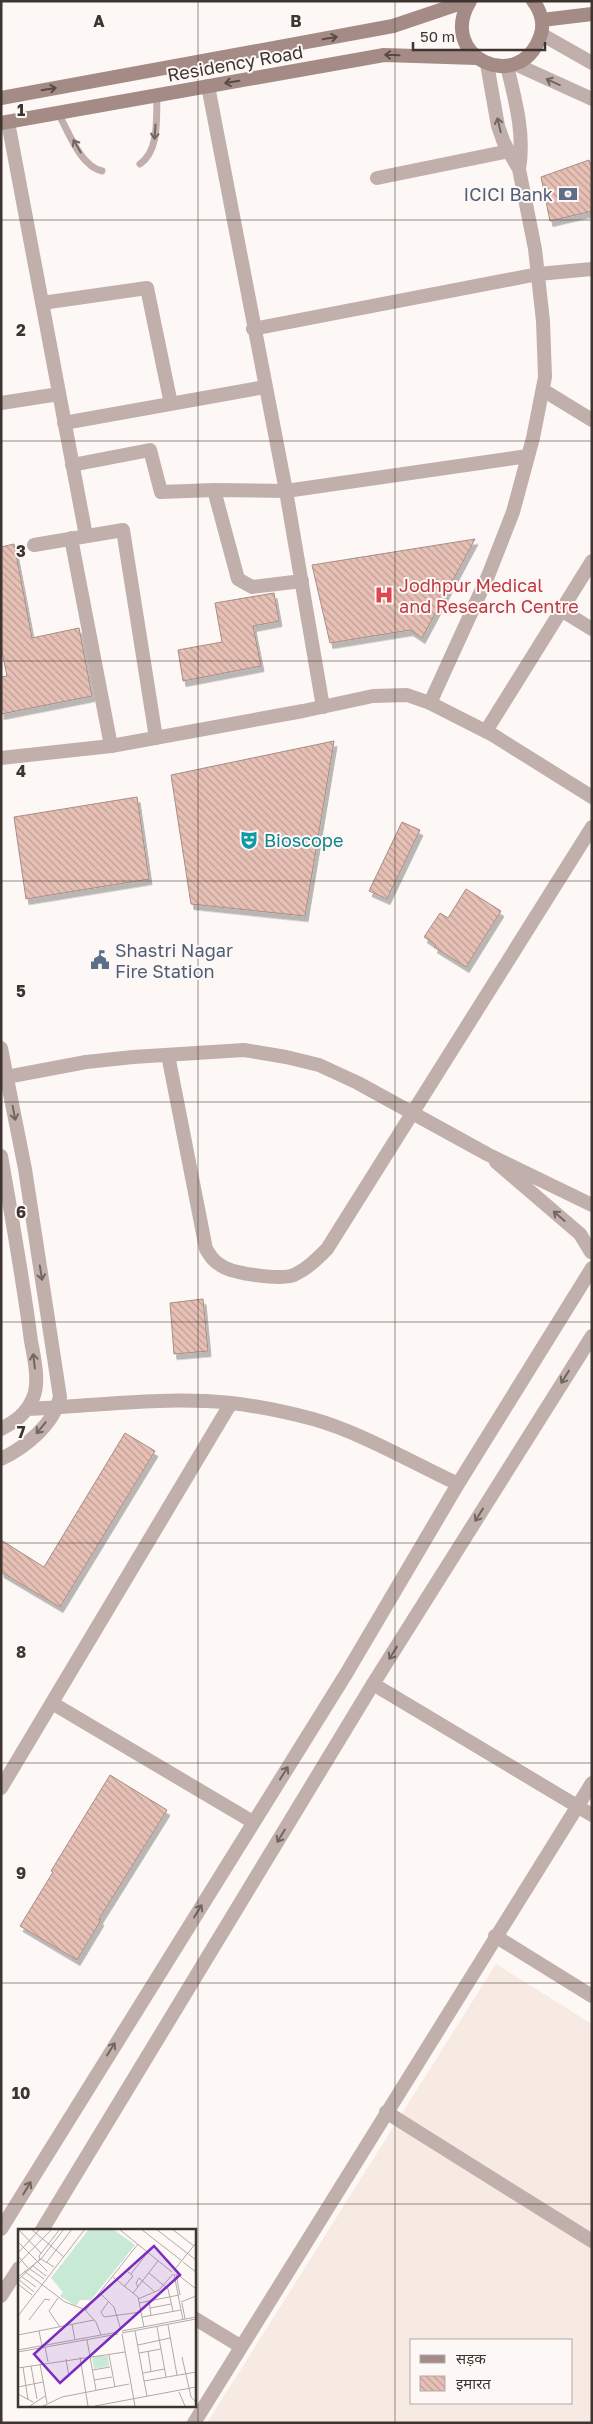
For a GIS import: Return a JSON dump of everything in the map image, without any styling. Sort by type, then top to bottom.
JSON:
[{"type":"main road","points":[[469,1],[461,24],[462,36],[468,48],[482,61]]},
{"type":"main road","name":"Residency Road","points":[[1,98],[393,26],[469,1]]},
{"type":"main road","points":[[511,65],[532,52],[542,27],[533,1]]},
{"type":"main road","points":[[542,27],[592,14]]},
{"type":"main road","name":"Residency Road","points":[[5,123],[384,55],[482,61],[511,65]]},
{"type":"street","points":[[542,27],[592,63]]},
{"type":"street","points":[[430,703],[488,576],[513,512],[528,456],[545,377],[543,321],[538,274],[519,169],[498,126],[482,61]]},
{"type":"street","points":[[511,65],[592,99]]},
{"type":"street","points":[[511,65],[522,150],[519,169]]},
{"type":"street","points":[[208,86],[253,329],[286,491],[323,707]]},
{"type":"street","points":[[5,123],[86,536]]},
{"type":"street","points":[[377,178],[509,150]]},
{"type":"street","points":[[253,329],[538,274],[592,269]]},
{"type":"street","points":[[42,304],[148,288],[171,404]]},
{"type":"street","points":[[64,422],[265,387]]},
{"type":"street","points":[[543,390],[592,420]]},
{"type":"street","points":[[1,403],[59,394]]},
{"type":"street","points":[[72,465],[150,450],[161,492],[214,490],[286,491],[528,456]]},
{"type":"street","points":[[214,490],[238,579],[252,588],[302,580]]},
{"type":"street","points":[[34,545],[124,530],[156,738]]},
{"type":"street","points":[[71,538],[111,746]]},
{"type":"street","points":[[486,731],[592,560]]},
{"type":"street","points":[[561,610],[592,629]]},
{"type":"street","points":[[1,758],[111,746],[373,696],[408,695],[430,703],[486,731],[592,797]]},
{"type":"street","points":[[168,1055],[206,1250],[212,1260],[223,1268],[280,1278],[293,1276],[313,1263],[327,1249],[592,827]]},
{"type":"street","points":[[1,1048],[4,1077],[25,1169],[60,1397],[58,1407],[31,1440],[1,1459]]},
{"type":"street","points":[[4,1077],[86,1062],[168,1055],[244,1050],[286,1056],[319,1065],[358,1083],[487,1154],[592,1205]]},
{"type":"street","points":[[487,1154],[523,1188],[580,1234],[592,1253]]},
{"type":"street","points":[[1,1156],[27,1309],[36,1375],[34,1397],[27,1409],[21,1418],[1,1429]]},
{"type":"street","points":[[592,1238],[592,1253]]},
{"type":"street","points":[[1,2229],[346,1674],[458,1484],[592,1268]]},
{"type":"street","points":[[46,2229],[374,1684],[592,1336]]},
{"type":"street","points":[[27,1409],[117,1402],[231,1403],[315,1420],[364,1439],[458,1484]]},
{"type":"street","points":[[1,1788],[231,1403]]},
{"type":"street","points":[[374,1684],[592,1815]]},
{"type":"street","points":[[52,1704],[253,1822]]},
{"type":"street","points":[[194,2423],[240,2346],[592,1783]]},
{"type":"street","points":[[495,1936],[592,1996]]},
{"type":"street","points":[[386,2112],[592,2241]]},
{"type":"street","points":[[1,2296],[18,2270]]},
{"type":"street","points":[[195,2319],[240,2346]]},
{"type":"lane","points":[[140,164],[146,160],[154,144],[157,95]]},
{"type":"lane","points":[[58,113],[86,162],[95,169],[102,171]]},
{"type":"shaded area","points":[[496,1964],[592,2024],[592,2423],[207,2423]]},
{"type":"building","name":"ICICI Bank","points":[[589,160],[592,168],[592,211],[550,221],[541,177]]},
{"type":"building","points":[[475,539],[422,638],[410,630],[330,643],[312,565]]},
{"type":"building","points":[[14,544],[32,638],[79,628],[92,696],[1,714],[1,677],[7,676],[1,647],[1,547]]},
{"type":"building","points":[[274,593],[279,621],[253,626],[261,666],[183,681],[178,650],[222,642],[215,603]]},
{"type":"building","name":"Bioscope","points":[[334,741],[305,916],[191,904],[171,775]]},
{"type":"building","points":[[137,797],[149,879],[26,899],[14,817]]},
{"type":"building","points":[[402,822],[420,830],[387,899],[369,891]]},
{"type":"building","points":[[466,889],[501,911],[466,967],[434,947],[436,945],[424,937],[440,913],[448,918]]},
{"type":"building","points":[[203,1299],[208,1351],[174,1354],[170,1303]]},
{"type":"building","points":[[125,1433],[155,1451],[60,1607],[1,1572],[1,1540],[44,1567]]},
{"type":"building","points":[[110,1775],[167,1810],[99,1919],[101,1920],[77,1960],[20,1926],[53,1872],[51,1871]]},
{"type":"place","name":"ICICI Bank","points":[[568,194]]},
{"type":"place","name":"Jodhpur Medical and Research Centre","points":[[384,595]]},
{"type":"place","name":"Bioscope","points":[[249,840]]},
{"type":"place","name":"Shastri Nagar Fire Station","points":[[100,960]]}]
